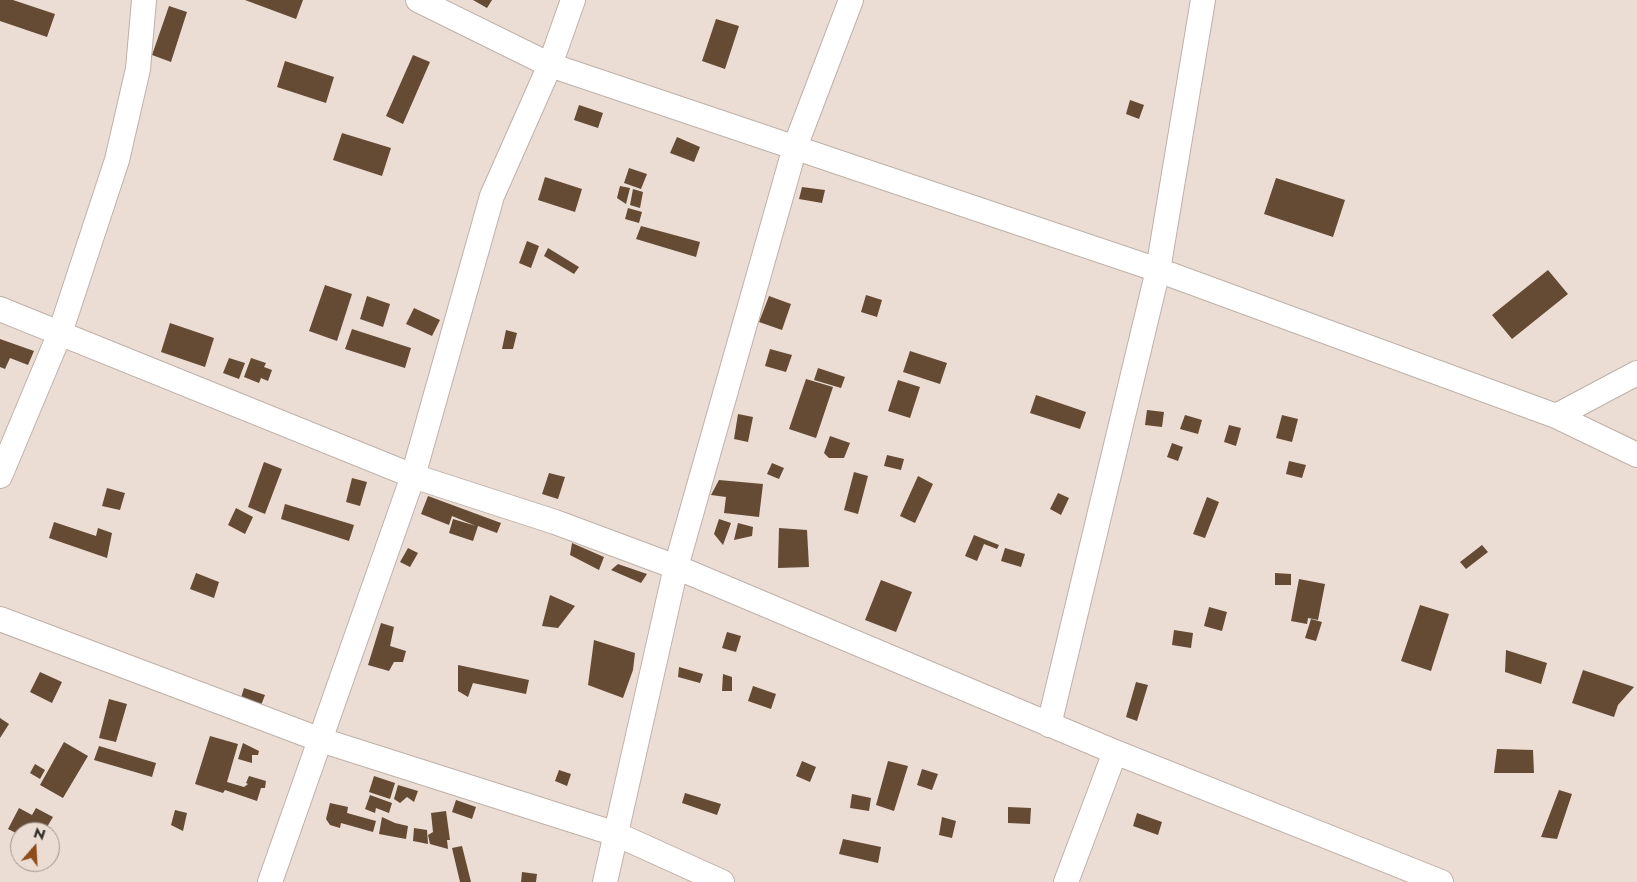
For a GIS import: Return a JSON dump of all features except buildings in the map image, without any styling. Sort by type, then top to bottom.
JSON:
[{"type":"street","points":[[0,476],[60,333],[117,160],[138,69],[144,0]]},
{"type":"street","points":[[418,0],[550,65],[1158,270],[1556,416],[1637,455]]},
{"type":"street","points":[[270,882],[413,476],[492,196],[550,65],[573,0]]},
{"type":"street","points":[[605,882],[676,567],[795,148],[852,0]]},
{"type":"street","points":[[1049,725],[1158,270],[1203,0]]},
{"type":"street","points":[[0,309],[413,476],[555,522],[676,567],[1114,752],[1441,882]]},
{"type":"street","points":[[1556,416],[1637,373]]},
{"type":"street","points":[[0,619],[321,740],[616,834],[722,882]]},
{"type":"street","points":[[1066,882],[1114,752]]}]
